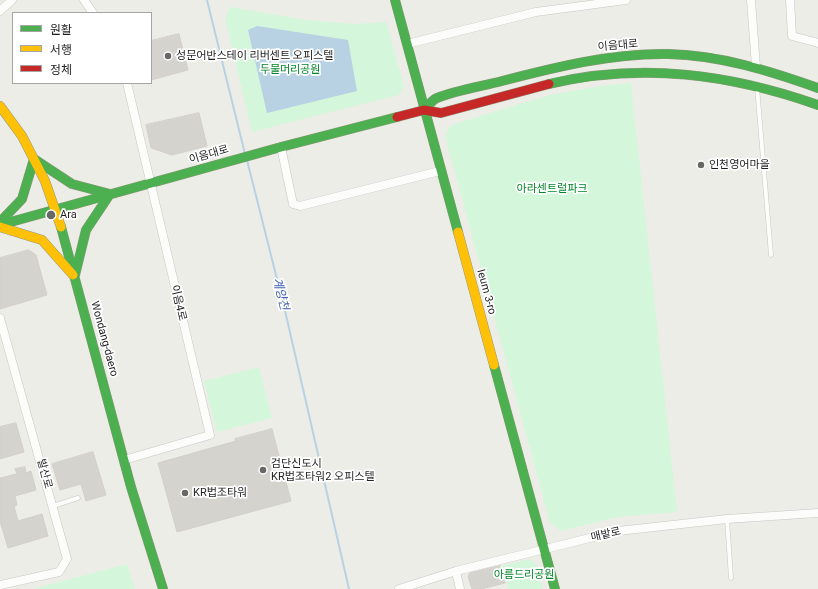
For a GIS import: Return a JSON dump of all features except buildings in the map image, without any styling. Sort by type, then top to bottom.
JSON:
[{"type":"main road","name":"Ieum 3-ro","points":[[395,0],[440,171],[555,589]]},
{"type":"main road","name":"이음대로","points":[[424,110],[436,98],[588,60],[668,54],[698,57],[756,67],[818,88]]},
{"type":"main road","name":"이음대로","points":[[0,225],[280,147],[424,110],[441,113],[594,75],[632,72],[695,74],[757,86],[818,105]]},
{"type":"main road","name":"Wondang-daero","points":[[0,106],[22,136],[45,181],[55,210],[75,277],[148,545],[163,589]]},
{"type":"main road","points":[[34,159],[72,184],[110,194],[86,230],[75,277],[42,240],[0,225],[22,199],[34,159]]},
{"type":"street","points":[[0,11],[12,0]]},
{"type":"street","points":[[84,0],[92,12]]},
{"type":"street","points":[[407,44],[536,12],[626,0]]},
{"type":"street","points":[[751,0],[756,67]]},
{"type":"street","points":[[790,0],[792,36],[818,43]]},
{"type":"street","name":"이음4로","points":[[124,460],[210,435],[150,184],[128,84]]},
{"type":"street","points":[[280,147],[293,204],[300,206],[440,171]]},
{"type":"street","name":"발산로","points":[[0,318],[67,559],[59,572],[0,585]]},
{"type":"street","name":"매밭로","points":[[399,589],[456,571],[618,531],[727,519],[818,513]]},
{"type":"street","points":[[456,571],[460,589]]},
{"type":"lane","points":[[757,86],[771,255]]},
{"type":"lane","points":[[53,506],[78,498]]},
{"type":"lane","points":[[727,519],[731,578]]},
{"type":"green space","name":"두물머리공원","points":[[231,7],[306,20],[355,24],[386,22],[404,87],[399,95],[252,132],[225,18]]},
{"type":"green space","name":"아라센트럴파크","points":[[631,83],[677,512],[617,517],[561,531],[550,522],[445,136],[451,125],[549,95],[601,86]]},
{"type":"green space","points":[[259,367],[272,418],[217,432],[204,381]]},
{"type":"green space","name":"아름드리공원","points":[[529,559],[538,566],[543,589],[508,589],[502,566]]},
{"type":"green space","points":[[127,564],[135,589],[33,589]]},
{"type":"water","points":[[257,26],[348,40],[357,91],[267,113],[248,30]]},
{"type":"waterway","name":"계양천","points":[[207,0],[245,154]]},
{"type":"waterway","name":"계양천","points":[[247,160],[286,315],[349,589]]},
{"type":"traffic: fast","points":[[395,0],[458,232]]},
{"type":"traffic: fast","points":[[424,110],[435,99],[444,95],[584,62],[605,58],[647,54],[707,57],[763,70],[818,88]]},
{"type":"traffic: fast","points":[[549,84],[583,77],[617,74],[651,73],[685,75],[718,79],[752,86],[785,94],[818,105]]},
{"type":"traffic: fast","points":[[0,225],[281,147],[397,117]]},
{"type":"traffic: fast","points":[[34,159],[72,184],[110,194]]},
{"type":"traffic: fast","points":[[0,222],[22,199],[34,159]]},
{"type":"traffic: fast","points":[[75,275],[86,230],[110,194]]},
{"type":"traffic: fast","points":[[61,227],[131,487],[163,589]]},
{"type":"traffic: fast","points":[[494,365],[555,589]]},
{"type":"traffic: slow","points":[[0,106],[22,136],[45,181],[61,227]]},
{"type":"traffic: slow","points":[[0,227],[42,240],[73,275]]},
{"type":"traffic: slow","points":[[458,232],[494,365]]},
{"type":"traffic: jam","points":[[397,117],[424,110],[441,113],[549,84]]},
{"type":"place","name":"성문어반스테이 리버센트 오피스텔","points":[[168,56]]},
{"type":"place","name":"인천영어마을","points":[[701,165]]},
{"type":"place","name":"Ara","points":[[51,215]]},
{"type":"place","name":"검단신도시 KR법조타워2 오피스텔","points":[[263,470]]},
{"type":"place","name":"KR법조타워","points":[[185,493]]}]
